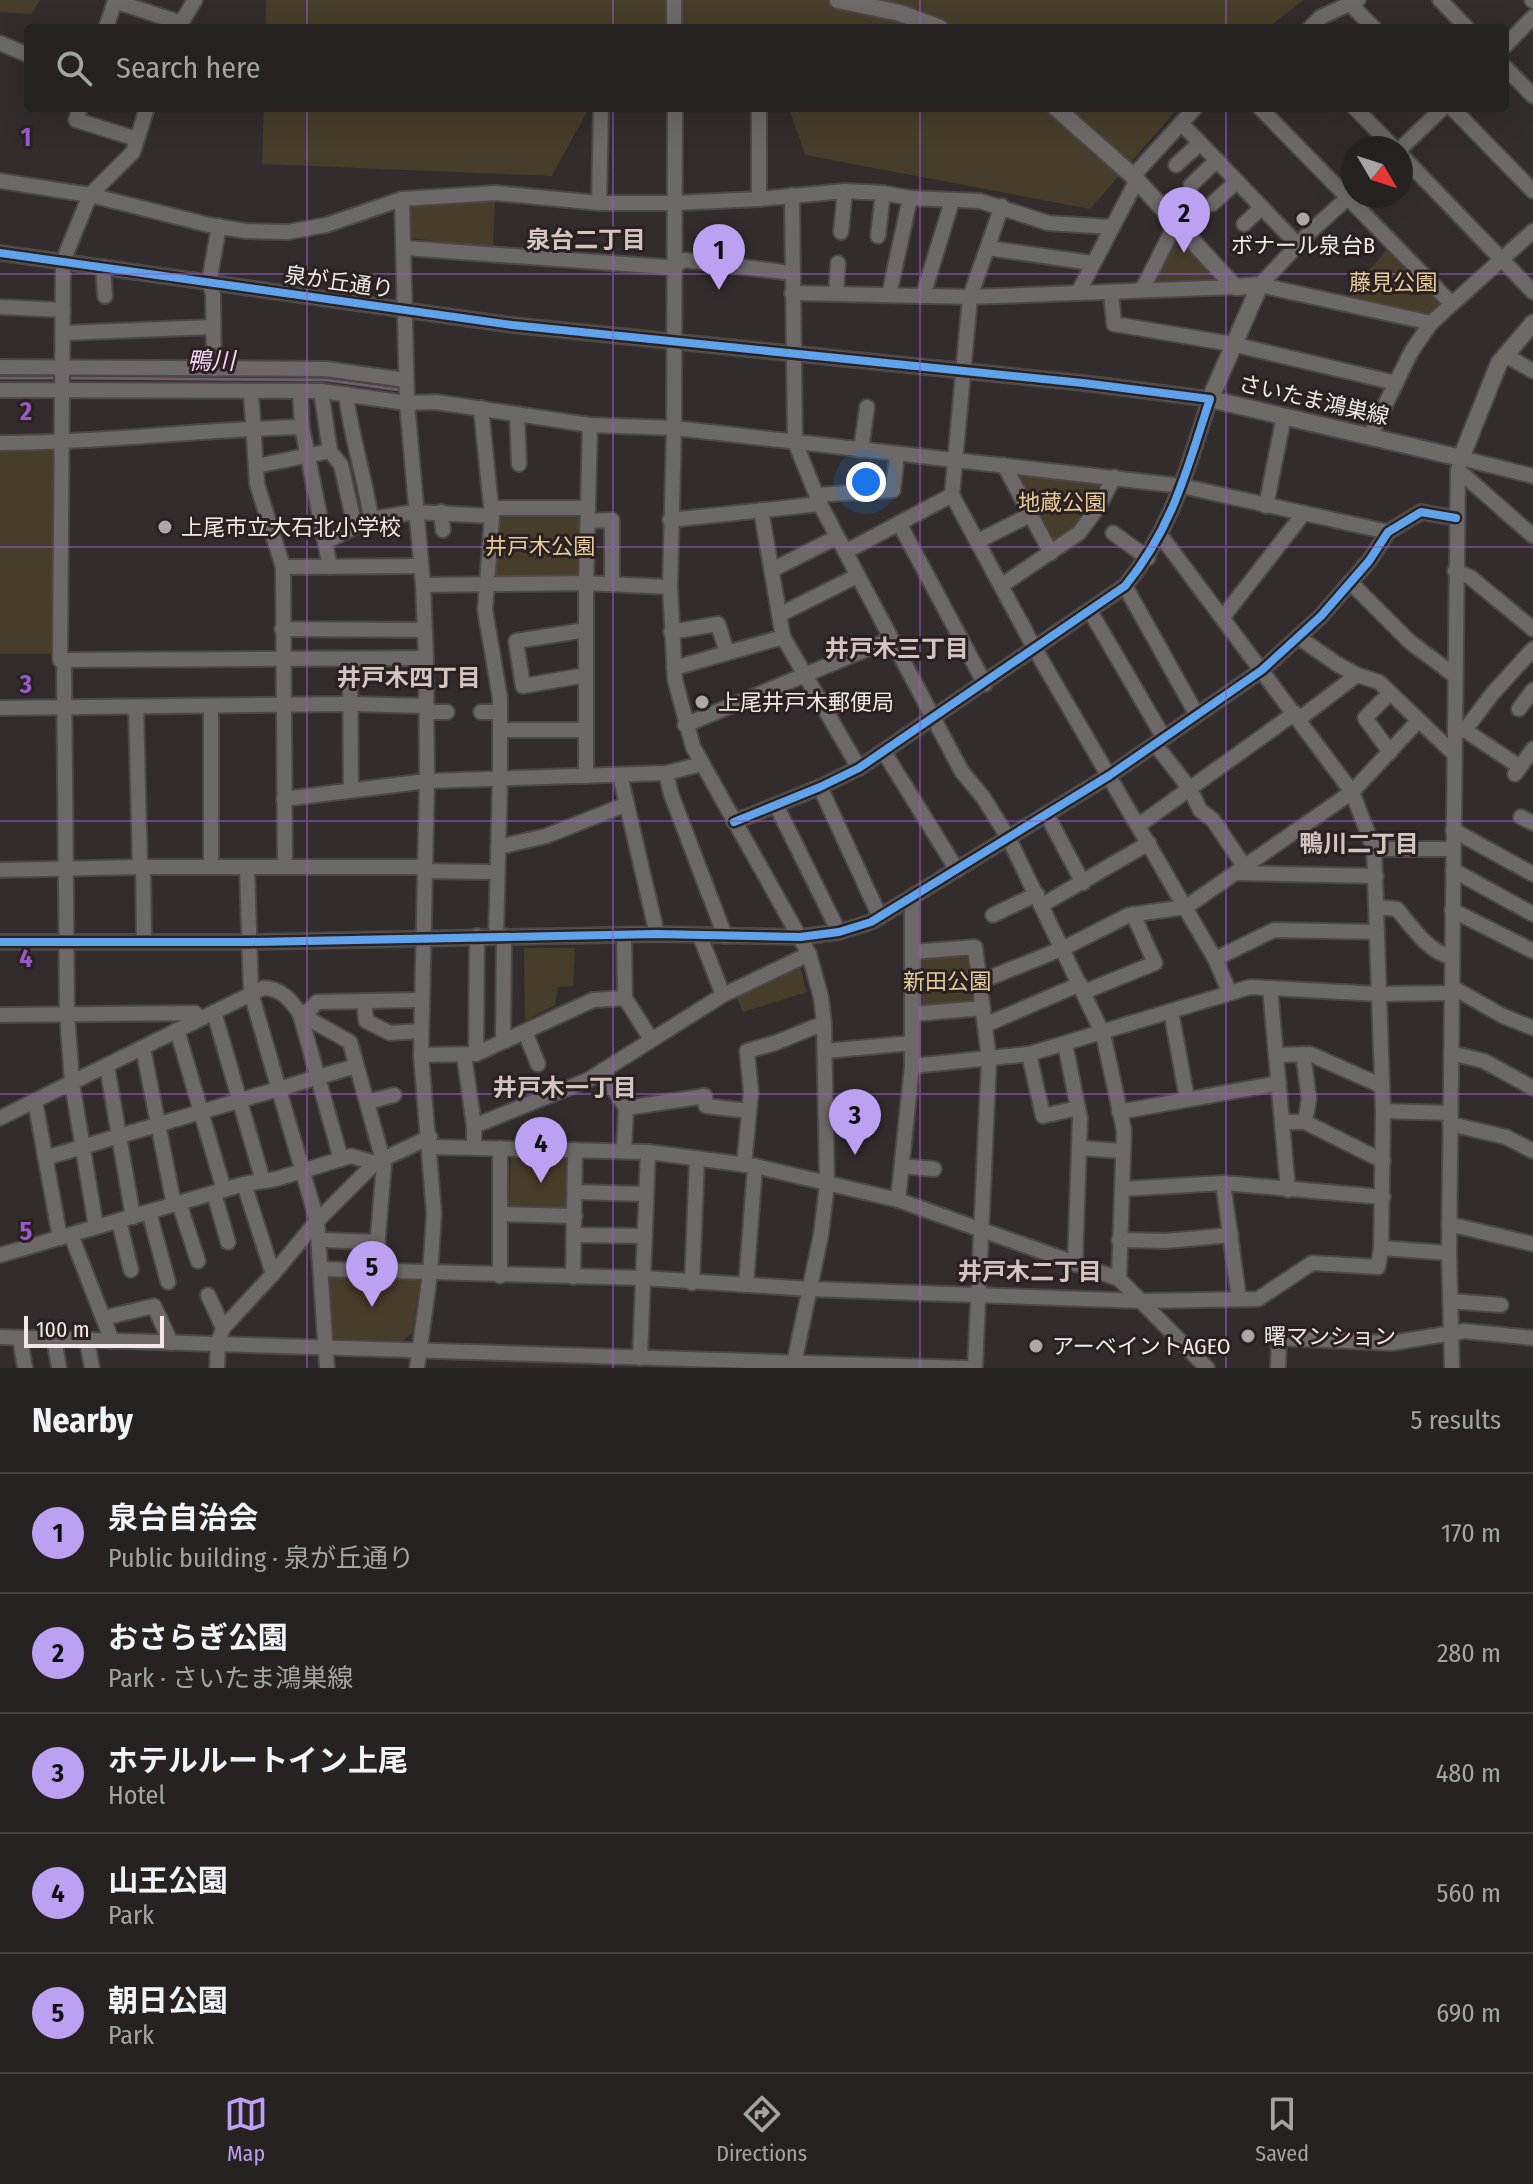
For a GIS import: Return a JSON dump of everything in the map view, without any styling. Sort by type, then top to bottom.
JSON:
[{"type":"main road","points":[[838,0],[900,13],[929,24]]},
{"type":"main road","points":[[1061,112],[1135,178],[1236,287],[1260,285]]},
{"type":"main road","name":"さいたま鴻巣線","points":[[1260,285],[1210,399],[1370,436],[1460,464]]},
{"type":"main road","points":[[1460,464],[1477,413],[1505,355],[1533,323]]},
{"type":"street","points":[[181,24],[195,0]]},
{"type":"street","points":[[674,0],[674,24]]},
{"type":"street","points":[[1440,0],[1463,24]]},
{"type":"street","points":[[107,24],[115,1],[175,24]]},
{"type":"street","points":[[1314,24],[1321,17],[1354,2],[1371,24]]},
{"type":"street","points":[[1509,42],[1533,17]]},
{"type":"street","points":[[0,43],[24,53]]},
{"type":"street","points":[[1509,71],[1533,96]]},
{"type":"street","points":[[79,112],[76,120],[137,139]]},
{"type":"street","points":[[146,112],[133,152],[90,195],[63,261],[60,660],[426,658]]},
{"type":"street","points":[[599,203],[601,112]]},
{"type":"street","points":[[675,112],[674,428],[670,520],[674,668],[685,725],[702,764],[809,954],[821,997],[824,1023],[827,1185],[794,1365]]},
{"type":"street","points":[[759,112],[759,199]]},
{"type":"street","points":[[1078,293],[1135,178],[1191,112]]},
{"type":"street","points":[[1264,112],[1341,187]]},
{"type":"street","points":[[1359,112],[1382,136]]},
{"type":"street","points":[[1413,137],[1439,112]]},
{"type":"street","points":[[1456,112],[1533,191]]},
{"type":"street","points":[[1181,123],[1298,245]]},
{"type":"street","points":[[1176,165],[1200,143]]},
{"type":"street","points":[[1191,185],[1217,160]]},
{"type":"street","points":[[1413,167],[1533,292]]},
{"type":"street","points":[[0,181],[90,195],[245,231],[288,232],[326,225],[402,199],[496,193],[599,203],[675,203],[845,191],[980,201],[1048,223],[1111,227]]},
{"type":"street","points":[[1212,204],[1237,181]]},
{"type":"street","points":[[841,232],[845,191]]},
{"type":"street","points":[[878,236],[883,193]]},
{"type":"street","points":[[792,195],[795,442],[818,500],[857,576],[962,772],[983,797],[1009,839],[1103,1034],[1124,1130],[1119,1279]]},
{"type":"street","points":[[889,295],[910,198]]},
{"type":"street","points":[[402,199],[407,403],[414,512],[423,585],[426,658],[427,781],[421,1055],[434,1214],[430,1274],[417,1368]]},
{"type":"street","points":[[923,296],[952,201]]},
{"type":"street","points":[[1260,285],[1341,204]]},
{"type":"street","points":[[1002,206],[970,297],[952,495],[1035,649],[1186,907],[1230,993]]},
{"type":"street","points":[[1244,224],[1262,207]]},
{"type":"street","points":[[1361,208],[1451,303]]},
{"type":"street","points":[[1142,290],[1177,221]]},
{"type":"street","points":[[214,369],[213,294],[209,282],[219,226]]},
{"type":"street","points":[[1370,436],[1411,352],[1431,323],[1533,231]]},
{"type":"street","points":[[405,248],[675,266],[684,260],[792,273]]},
{"type":"street","points":[[988,248],[1092,263]]},
{"type":"street","name":"泉が丘通り","points":[[0,253],[404,310],[674,343],[1083,383],[1210,399]]},
{"type":"street","points":[[836,294],[838,263]]},
{"type":"street","points":[[103,267],[105,296]]},
{"type":"street","points":[[1260,285],[1431,323]]},
{"type":"street","points":[[792,293],[970,297],[1236,287]]},
{"type":"street","points":[[1111,292],[1114,324],[1232,344],[1396,383]]},
{"type":"street","points":[[0,307],[63,310]]},
{"type":"street","points":[[63,333],[213,327]]},
{"type":"street","points":[[1505,355],[1533,371]]},
{"type":"street","points":[[0,367],[326,369],[406,380]]},
{"type":"street","points":[[0,390],[321,391],[407,403],[436,402],[590,425],[674,428],[1182,486],[1388,532]]},
{"type":"street","points":[[300,391],[302,427],[330,567]]},
{"type":"street","points":[[321,391],[330,451],[341,465],[355,527]]},
{"type":"street","points":[[251,392],[257,484],[283,567],[285,867]]},
{"type":"street","points":[[346,394],[349,423],[365,482],[371,519]]},
{"type":"street","points":[[734,822],[859,768],[1125,586],[1161,536],[1182,486],[1210,399]]},
{"type":"street","points":[[861,450],[867,407]]},
{"type":"street","points":[[481,408],[492,512],[485,610],[500,698],[496,872],[505,1041]]},
{"type":"street","points":[[517,414],[519,464]]},
{"type":"street","points":[[1266,506],[1284,416]]},
{"type":"street","points":[[586,776],[590,425]]},
{"type":"street","points":[[0,443],[61,443],[302,427]]},
{"type":"street","points":[[256,466],[330,451]]},
{"type":"street","points":[[670,520],[893,490],[897,454]]},
{"type":"street","points":[[1460,464],[1533,476]]},
{"type":"street","points":[[1452,1368],[1449,1224],[1454,754],[1460,727],[1454,675],[1456,518],[1460,464]]},
{"type":"street","points":[[1460,464],[1533,536]]},
{"type":"street","points":[[1004,465],[1051,553]]},
{"type":"street","points":[[1002,585],[1079,533],[1099,506],[1114,477]]},
{"type":"street","points":[[845,552],[952,495]]},
{"type":"street","points":[[761,510],[783,637],[859,768]]},
{"type":"street","points":[[325,542],[371,519],[414,512],[588,514],[612,520],[612,584]]},
{"type":"street","points":[[441,512],[443,530]]},
{"type":"street","points":[[0,942],[248,942],[657,934],[800,937],[839,932],[880,917],[1009,839],[1110,775],[1262,670],[1321,616],[1388,532],[1421,512],[1456,518]]},
{"type":"street","points":[[1223,617],[1304,513]]},
{"type":"street","points":[[978,541],[1030,515]]},
{"type":"street","points":[[899,523],[985,684]]},
{"type":"street","points":[[1113,533],[1148,558]]},
{"type":"street","points":[[321,1269],[643,1278],[810,1289],[1142,1301],[1258,1299],[1312,1263],[1378,1267],[1383,1197],[1383,1111],[1374,849],[1352,792],[1161,536]]},
{"type":"street","points":[[772,570],[837,537]]},
{"type":"street","points":[[283,567],[420,566]]},
{"type":"street","points":[[1455,571],[1470,577],[1533,629]]},
{"type":"street","points":[[779,615],[857,576]]},
{"type":"street","points":[[1350,582],[1410,642],[1454,675]]},
{"type":"street","points":[[423,585],[586,583],[670,587]]},
{"type":"street","points":[[1125,586],[1197,715]]},
{"type":"street","points":[[1090,611],[1160,741],[1200,810],[1213,820],[1240,870]]},
{"type":"street","points":[[671,632],[718,624],[727,653]]},
{"type":"street","points":[[282,629],[424,630]]},
{"type":"street","points":[[586,630],[516,641],[523,686],[586,675]]},
{"type":"street","points":[[674,668],[783,637]]},
{"type":"street","points":[[1298,637],[1357,675],[1379,682],[1454,754]]},
{"type":"street","points":[[685,725],[891,639]]},
{"type":"street","points":[[1460,727],[1533,649]]},
{"type":"street","points":[[64,660],[67,1013],[72,1083],[96,1227]]},
{"type":"street","points":[[350,666],[351,789]]},
{"type":"street","points":[[1139,825],[1357,675]]},
{"type":"street","points":[[1390,693],[1365,718],[1390,752]]},
{"type":"street","points":[[0,708],[351,704],[447,712]]},
{"type":"street","points":[[211,707],[211,867]]},
{"type":"street","points":[[136,708],[144,941]]},
{"type":"street","points":[[481,712],[500,712]]},
{"type":"street","points":[[979,982],[1064,948],[1133,914],[1186,907],[1352,792],[1418,721]]},
{"type":"street","points":[[1460,727],[1517,770],[1533,749]]},
{"type":"street","points":[[500,730],[586,730]]},
{"type":"street","points":[[884,752],[957,870]]},
{"type":"street","points":[[284,799],[427,781],[666,773],[702,764]]},
{"type":"street","points":[[666,773],[671,794],[725,936]]},
{"type":"street","points":[[620,775],[657,934]]},
{"type":"street","points":[[820,787],[880,917]]},
{"type":"street","points":[[498,847],[546,836],[627,804]]},
{"type":"street","points":[[776,805],[839,932]]},
{"type":"street","points":[[1047,815],[1083,883]]},
{"type":"street","points":[[1453,830],[1533,874]]},
{"type":"street","points":[[993,915],[1083,883],[1149,843]]},
{"type":"street","points":[[1374,849],[1453,849]]},
{"type":"street","points":[[0,870],[285,867],[496,872]]},
{"type":"street","points":[[247,868],[251,993],[317,1221],[327,1368]]},
{"type":"street","points":[[1240,870],[1376,876]]},
{"type":"street","points":[[1453,870],[1533,914]]},
{"type":"street","points":[[898,1200],[912,1066],[912,897]]},
{"type":"street","points":[[1377,907],[1397,909],[1417,934],[1444,956],[1452,957]]},
{"type":"street","points":[[1452,910],[1533,951]]},
{"type":"street","points":[[985,1025],[1155,963],[1133,914]]},
{"type":"street","points":[[1215,959],[1274,930],[1377,932]]},
{"type":"street","points":[[624,935],[625,998],[651,1039]]},
{"type":"street","points":[[474,1148],[470,1054],[477,936]]},
{"type":"street","points":[[700,936],[723,995]]},
{"type":"street","points":[[913,952],[975,947],[989,1059],[975,1368]]},
{"type":"street","points":[[474,1126],[588,1080],[723,995],[809,954]]},
{"type":"street","points":[[912,1066],[1029,1054],[1250,987],[1378,994],[1452,990],[1533,1028]]},
{"type":"street","points":[[0,1118],[251,993],[272,988],[290,999],[300,1014],[341,1159]]},
{"type":"street","points":[[1270,988],[1288,1190]]},
{"type":"street","points":[[421,1055],[470,1054],[593,1000],[625,998]]},
{"type":"street","points":[[300,1014],[310,1010],[317,1002],[421,1000]]},
{"type":"street","points":[[364,1001],[366,1021],[390,1033],[421,1031]]},
{"type":"street","points":[[913,1014],[983,1008]]},
{"type":"street","points":[[1171,1011],[1187,1099]]},
{"type":"street","points":[[300,1014],[350,1042],[379,1160],[375,1272]]},
{"type":"street","points":[[0,1015],[207,1015]]},
{"type":"street","points":[[207,1015],[240,1100],[263,1181]]},
{"type":"street","points":[[746,1285],[751,1092],[747,1051],[824,1023]]},
{"type":"street","points":[[177,1030],[201,1111],[228,1242]]},
{"type":"street","points":[[525,1032],[538,1064]]},
{"type":"street","points":[[825,1051],[912,1043]]},
{"type":"street","points":[[1065,1044],[1078,1108],[1075,1264]]},
{"type":"street","points":[[143,1048],[157,1124],[177,1204],[198,1261]]},
{"type":"street","points":[[1451,1053],[1484,1061],[1533,1088]]},
{"type":"street","points":[[1029,1054],[1043,1116],[1078,1108]]},
{"type":"street","points":[[1303,1054],[1309,1099],[1305,1122]]},
{"type":"street","points":[[1276,1055],[1310,1054],[1382,1086]]},
{"type":"street","points":[[107,1066],[119,1136],[131,1270]]},
{"type":"street","points":[[45,1158],[356,1066]]},
{"type":"street","points":[[602,1071],[626,1108],[624,1150]]},
{"type":"street","points":[[1119,1112],[1279,1083]]},
{"type":"street","points":[[367,1102],[394,1095]]},
{"type":"street","points":[[626,1108],[705,1096],[706,1106],[749,1111]]},
{"type":"street","points":[[35,1101],[45,1158],[65,1236],[112,1341]]},
{"type":"street","points":[[1383,1111],[1450,1119],[1506,1137],[1533,1151]]},
{"type":"street","points":[[1282,1122],[1305,1122],[1383,1161]]},
{"type":"street","points":[[217,1368],[218,1343],[223,1328],[317,1221],[379,1160],[430,1142],[474,1148],[624,1150],[697,1158],[749,1165],[898,1200],[1119,1279],[1207,1368]]},
{"type":"street","points":[[500,1148],[500,1276]]},
{"type":"street","points":[[1079,1148],[1123,1151]]},
{"type":"street","points":[[573,1277],[575,1150]]},
{"type":"street","points":[[640,1358],[648,1152]]},
{"type":"street","points":[[0,1255],[351,1156],[379,1160]]},
{"type":"street","points":[[692,1283],[697,1158]]},
{"type":"street","points":[[902,1166],[934,1169]]},
{"type":"street","points":[[1122,1189],[1223,1183],[1383,1197]]},
{"type":"street","points":[[1223,1183],[1239,1299]]},
{"type":"street","points":[[244,1184],[273,1274]]},
{"type":"street","points":[[575,1192],[646,1194]]},
{"type":"street","points":[[149,1212],[168,1282]]},
{"type":"street","points":[[500,1214],[575,1216]]},
{"type":"street","points":[[1449,1224],[1533,1244]]},
{"type":"street","points":[[574,1235],[645,1236]]},
{"type":"street","points":[[1119,1240],[1166,1241],[1231,1235]]},
{"type":"street","points":[[319,1240],[378,1242]]},
{"type":"street","points":[[1381,1248],[1449,1253]]},
{"type":"street","points":[[208,1295],[223,1328]]},
{"type":"street","points":[[1450,1301],[1501,1305]]},
{"type":"street","points":[[103,1318],[154,1306],[171,1343]]},
{"type":"street","points":[[1278,1368],[1279,1338],[1392,1343],[1464,1331],[1533,1338]]},
{"type":"street","points":[[0,1337],[218,1343],[584,1362],[640,1358],[716,1364],[966,1368]]},
{"type":"street","points":[[20,1338],[25,1368]]},
{"type":"street","points":[[54,1339],[59,1368]]},
{"type":"street","points":[[87,1341],[92,1368]]},
{"type":"green space","points":[[0,0],[40,0],[31,14],[0,12]]},
{"type":"green space","points":[[266,0],[1304,0],[1272,24],[266,24]]},
{"type":"green space","points":[[264,112],[587,112],[552,176],[262,164]]},
{"type":"green space","points":[[790,112],[1175,112],[1090,209],[805,155]]},
{"type":"green space","points":[[495,201],[493,247],[409,238],[411,202]]},
{"type":"green space","points":[[1179,227],[1225,278],[1152,283]]},
{"type":"green space","name":"藤見公園","points":[[1391,245],[1449,294],[1428,317],[1345,298]]},
{"type":"green space","points":[[58,446],[56,654],[0,654],[0,447]]},
{"type":"green space","name":"地蔵公園","points":[[1012,473],[1102,478],[1088,515],[1054,543]]},
{"type":"green space","name":"井戸木公園","points":[[497,514],[584,515],[584,580],[494,577]]},
{"type":"green space","points":[[524,948],[575,948],[573,986],[558,987],[555,1005],[525,1021]]},
{"type":"green space","name":"新田公園","points":[[972,952],[979,1003],[917,1010],[916,959]]},
{"type":"green space","points":[[799,963],[807,992],[743,1012],[735,993]]},
{"type":"green space","points":[[511,1152],[573,1156],[570,1213],[509,1210]]},
{"type":"green space","points":[[329,1274],[417,1278],[420,1282],[412,1333],[402,1341],[334,1339],[330,1336],[326,1279]]},
{"type":"waterway","name":"鴨川","points":[[0,378],[57,378]]},
{"type":"waterway","name":"鴨川","points":[[69,378],[327,380],[400,390]]},
{"type":"cycle path","points":[[0,253],[512,325],[1083,383],[1210,399],[1177,497],[1155,542],[1125,586],[859,768],[734,822]]},
{"type":"cycle path","points":[[0,942],[248,942],[657,934],[800,937],[839,932],[871,922],[1110,775],[1262,670],[1321,616],[1369,561],[1388,532],[1421,512],[1456,518]]},
{"type":"place","name":"ボナール泉台B","points":[[1303,219]]},
{"type":"place","name":"おさらぎ公園","points":[[1184,253]]},
{"type":"place","name":"泉台自治会","points":[[719,290]]},
{"type":"place","name":"上尾市立大石北小学校","points":[[165,527]]},
{"type":"place","name":"上尾井戸木郵便局","points":[[702,702]]},
{"type":"place","name":"ホテルルートイン上尾","points":[[855,1155]]},
{"type":"place","name":"山王公園","points":[[541,1183]]},
{"type":"place","name":"朝日公園","points":[[372,1307]]},
{"type":"place","name":"曙マンション","points":[[1248,1336]]},
{"type":"place","name":"アーベイントAGEO","points":[[1036,1346]]},
{"type":"district","name":"泉台二丁目","points":[[586,240]]},
{"type":"district","name":"井戸木三丁目","points":[[897,649]]},
{"type":"district","name":"井戸木四丁目","points":[[409,678]]},
{"type":"district","name":"鴨川二丁目","points":[[1359,844]]},
{"type":"district","name":"井戸木一丁目","points":[[565,1088]]},
{"type":"district","name":"井戸木二丁目","points":[[1030,1272]]}]
